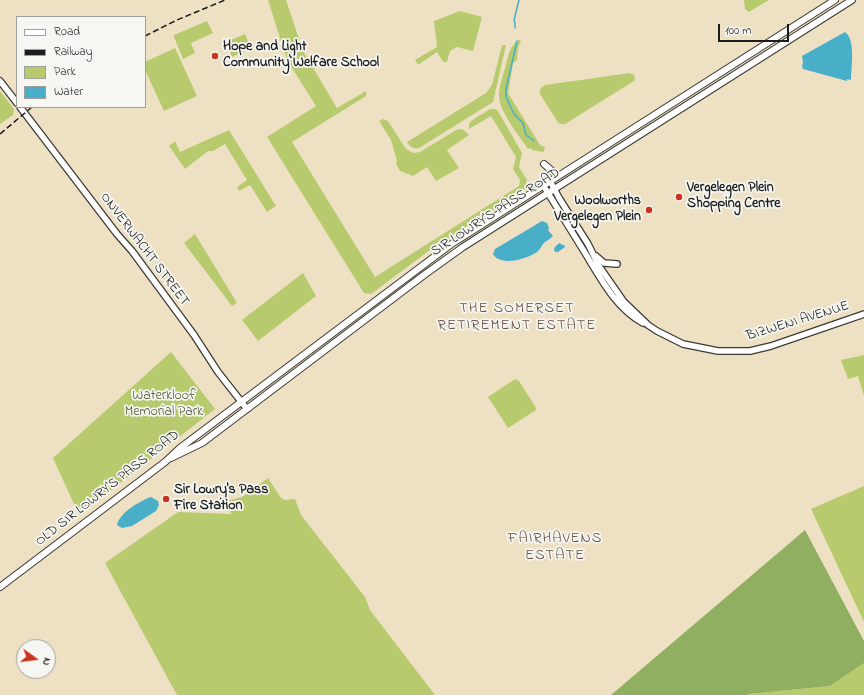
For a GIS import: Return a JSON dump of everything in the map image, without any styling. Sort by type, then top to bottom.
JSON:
[{"type":"main road","name":"SIR LOWRY'S PASS ROAD","points":[[364,309],[444,250],[543,185],[835,0]]},
{"type":"main road","name":"SIR LOWRY'S PASS ROAD","points":[[165,462],[202,443],[463,247],[851,0]]},
{"type":"main road","points":[[544,164],[558,176]]},
{"type":"main road","name":"OLD SIR LOWRY'S PASS ROAD","points":[[0,587],[165,462],[180,448],[364,309]]},
{"type":"street","points":[[0,81],[16,102]]},
{"type":"street","name":"ONVERWACHT STREET","points":[[21,108],[112,228],[132,251],[194,335],[218,372],[247,409]]},
{"type":"street","name":"BIZWENI AVENUE","points":[[550,181],[588,244],[599,266],[616,291],[648,325]]},
{"type":"street","name":"BIZWENI AVENUE","points":[[543,185],[598,275],[612,295],[628,313],[637,320],[674,340],[694,347],[718,351],[750,351],[771,346],[864,314]]},
{"type":"street","points":[[588,244],[601,261],[617,264]]},
{"type":"green space","points":[[268,0],[286,0],[303,51],[337,108],[366,91],[366,96],[292,142],[375,277],[519,186],[520,180],[513,169],[516,157],[491,116],[469,129],[469,124],[471,121],[490,109],[495,109],[498,111],[522,153],[519,167],[527,180],[524,190],[430,250],[371,294],[364,293],[267,137],[316,106],[287,60]]},
{"type":"green space","points":[[744,0],[769,0],[749,12],[745,9]]},
{"type":"green space","points":[[460,11],[482,17],[473,51],[457,47],[450,51],[447,62],[443,62],[437,52],[418,65],[415,60],[437,47],[434,21]]},
{"type":"green space","points":[[207,21],[213,33],[191,43],[195,53],[183,59],[174,35]]},
{"type":"green space","points":[[245,34],[251,48],[232,57],[226,42]]},
{"type":"green space","points":[[521,39],[518,48],[517,60],[513,63],[508,93],[540,145],[545,147],[544,152],[532,150],[531,148],[528,149],[506,116],[500,102],[500,87],[509,53],[512,46]]},
{"type":"green space","points":[[502,45],[506,45],[493,102],[419,148],[413,148],[407,142],[486,93],[492,85]]},
{"type":"green space","points":[[175,48],[197,96],[164,111],[146,72],[146,62]]},
{"type":"green space","points":[[630,73],[634,75],[634,81],[565,124],[560,124],[557,121],[540,94],[540,89],[545,85]]},
{"type":"green space","points":[[0,91],[14,109],[13,115],[0,124]]},
{"type":"green space","points":[[383,119],[388,121],[406,149],[413,153],[420,152],[458,129],[464,130],[469,135],[447,150],[459,168],[436,181],[427,167],[413,176],[400,171],[396,164],[397,161],[391,140],[379,121]]},
{"type":"green space","points":[[229,130],[276,206],[267,212],[250,185],[239,191],[237,187],[247,180],[225,144],[213,151],[208,151],[185,169],[169,146],[175,141],[180,152]]},
{"type":"green space","points":[[195,234],[237,303],[232,306],[184,243]]},
{"type":"green space","points":[[303,273],[316,296],[258,341],[242,320]]},
{"type":"green space","name":"Waterkloof Memorial Park","points":[[171,352],[215,409],[79,515],[53,458]]},
{"type":"green space","points":[[864,355],[864,396],[858,376],[848,379],[841,360]]},
{"type":"green space","points":[[515,379],[519,381],[536,410],[508,428],[488,397]]},
{"type":"green space","points":[[268,478],[281,498],[285,500],[295,499],[301,515],[365,597],[370,610],[435,695],[177,695],[105,563],[178,512],[232,514],[223,502],[242,497]]},
{"type":"green space","points":[[864,486],[864,622],[811,509]]},
{"type":"green space","points":[[805,530],[864,641],[864,663],[830,686],[748,695],[611,695]]},
{"type":"green space","points":[[864,663],[864,695],[748,695],[830,686]]},
{"type":"water","points":[[845,32],[851,41],[852,47],[851,80],[847,79],[847,81],[803,69],[802,56]]},
{"type":"water","points":[[542,221],[547,223],[549,228],[548,230],[553,236],[533,255],[507,261],[496,258],[493,254],[495,249]]},
{"type":"water","points":[[559,243],[565,247],[558,252],[555,252],[554,249]]},
{"type":"water","points":[[151,497],[158,501],[159,505],[156,511],[132,526],[122,528],[117,525],[126,511],[141,501]]},
{"type":"waterway","points":[[515,28],[514,20],[519,0]]},
{"type":"waterway","points":[[517,41],[506,89],[506,97],[514,114],[523,123],[526,135],[534,141]]},
{"type":"railway","points":[[146,36],[177,20],[225,0]]},
{"type":"railway","points":[[0,134],[31,108]]},
{"type":"place","name":"Hope and Light Community Welfare School","points":[[215,56]]},
{"type":"place","name":"Vergelegen Plein Shopping Centre","points":[[679,197]]},
{"type":"place","name":"Woolworths Vergelegen Plein","points":[[649,210]]},
{"type":"place","name":"Sir Lowry's Pass Fire Station","points":[[166,499]]},
{"type":"district","name":"THE SOMERSET RETIREMENT ESTATE","points":[[517,318]]},
{"type":"district","name":"FAIRHAVENS ESTATE","points":[[555,548]]}]
